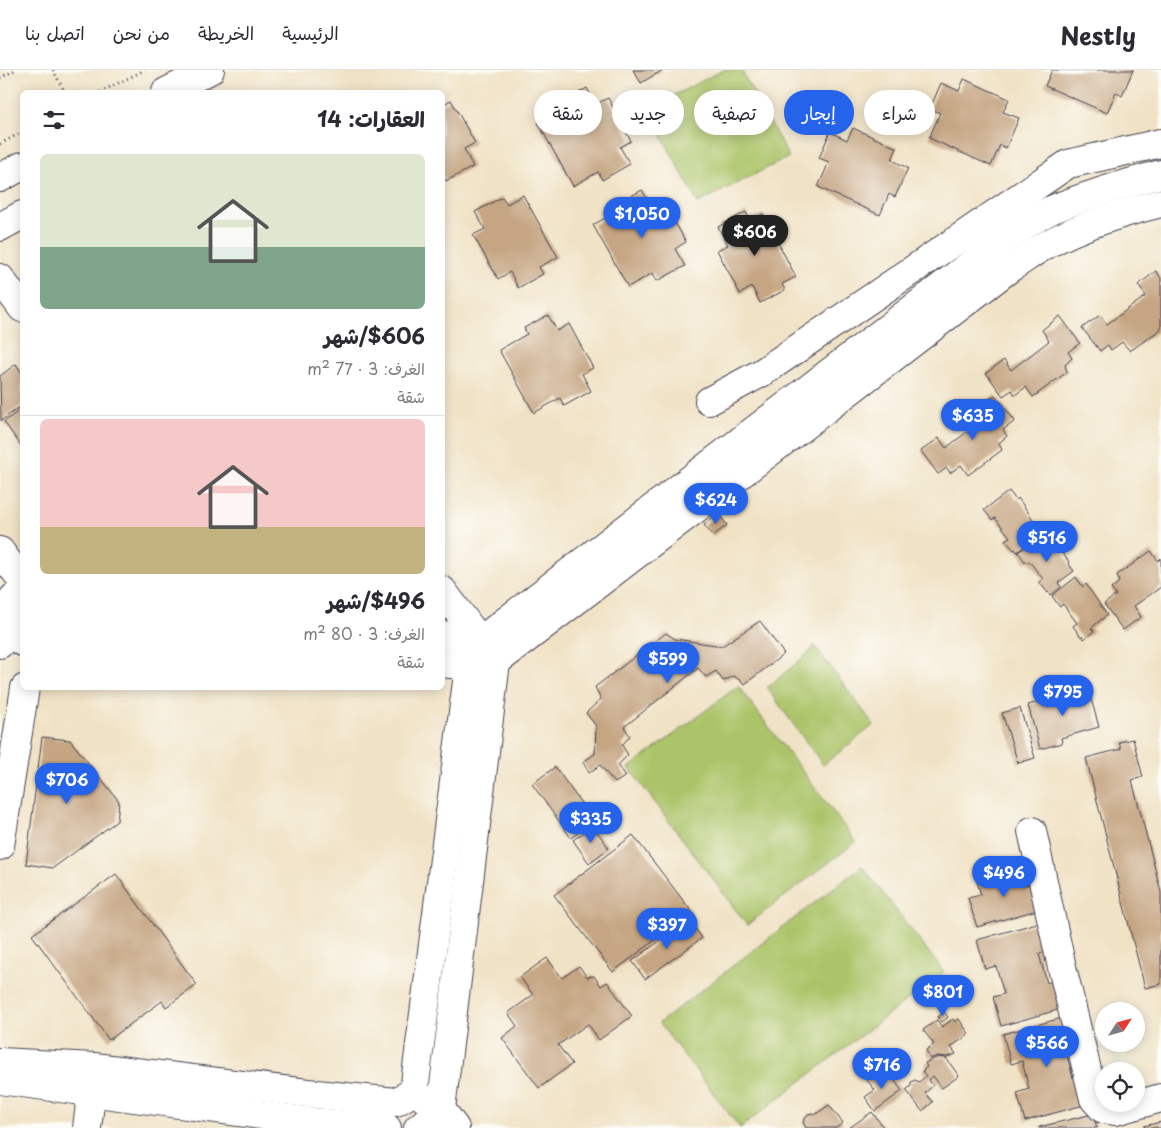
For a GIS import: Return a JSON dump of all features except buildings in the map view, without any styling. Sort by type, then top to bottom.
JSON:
[{"type":"street","points":[[170,90],[210,70]]},
{"type":"street","points":[[709,401],[763,372],[1068,164],[1161,142]]},
{"type":"street","points":[[0,178],[20,167]]},
{"type":"street","points":[[414,1128],[405,1097],[469,666],[481,640],[993,247],[1029,222],[1051,210],[1099,192],[1161,174]]},
{"type":"street","points":[[445,663],[469,666],[496,662],[1010,268],[1046,245],[1071,234],[1111,217],[1161,203]]},
{"type":"street","points":[[0,227],[20,216]]},
{"type":"street","points":[[0,278],[20,305]]},
{"type":"street","points":[[0,550],[20,577]]},
{"type":"street","points":[[0,644],[2,614],[8,604],[20,594]]},
{"type":"street","points":[[445,594],[496,662],[448,1119]]},
{"type":"street","points":[[2,614],[20,639]]},
{"type":"street","points":[[445,634],[481,640]]},
{"type":"street","points":[[0,846],[25,690]]},
{"type":"street","points":[[1032,831],[1094,1099],[1103,1109],[1115,1111],[1161,1098]]},
{"type":"street","points":[[0,1066],[93,1079],[313,1122],[387,1128]]},
{"type":"street","points":[[93,1079],[316,1094],[405,1097],[448,1119]]},
{"type":"street","points":[[87,1128],[93,1079]]},
{"type":"street","points":[[418,1128],[448,1119]]},
{"type":"path","points":[[0,78],[15,70]]},
{"type":"path","points":[[53,70],[64,90]]},
{"type":"path","points":[[104,90],[145,70]]},
{"type":"path","points":[[0,144],[20,133]]},
{"type":"green space","points":[[723,70],[741,70],[752,90],[694,90],[694,135],[774,135],[774,130],[789,157],[698,203],[661,135],[684,135],[684,90]]},
{"type":"green space","points":[[814,645],[874,725],[823,765],[767,688],[813,649]]},
{"type":"green space","points":[[738,686],[856,842],[747,925],[629,768]]},
{"type":"green space","points":[[862,866],[944,972],[740,1128],[659,1023]]}]
